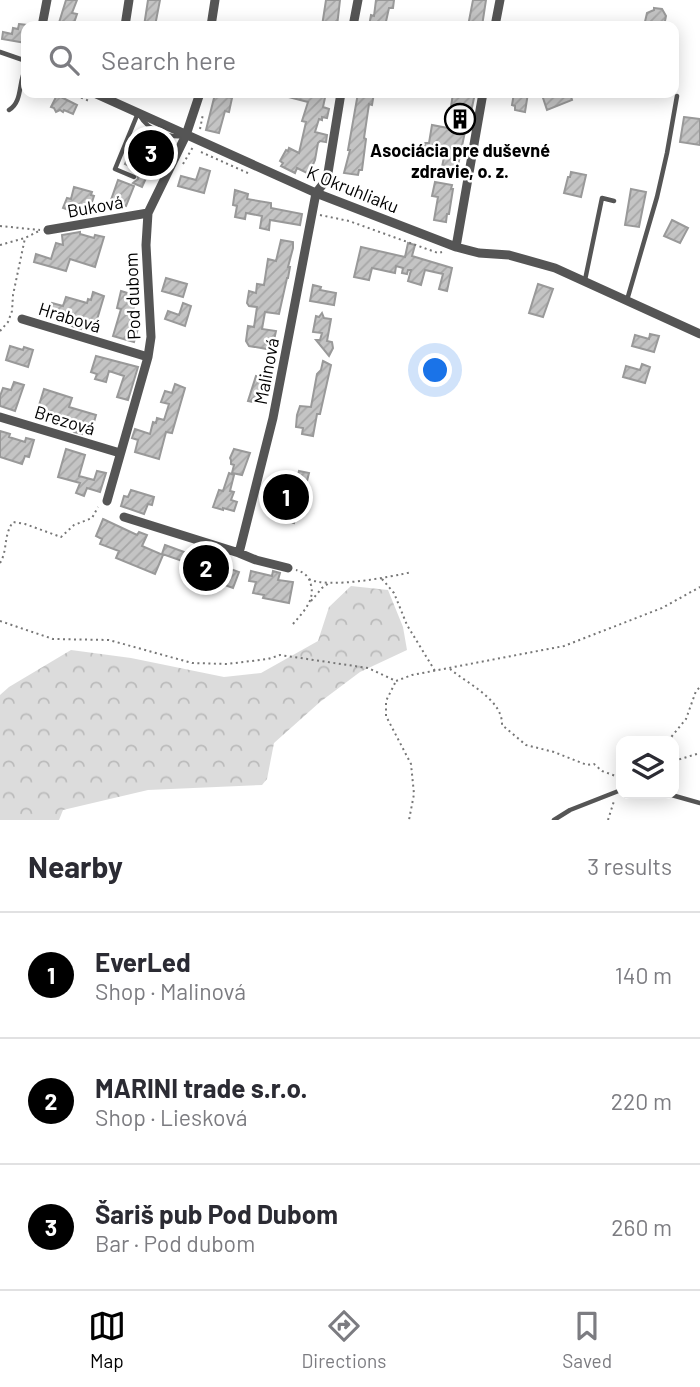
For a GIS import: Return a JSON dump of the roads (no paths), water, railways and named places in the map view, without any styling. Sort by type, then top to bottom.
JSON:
[{"type":"street","points":[[43,21],[47,0]]},
{"type":"street","points":[[126,21],[129,0]]},
{"type":"street","points":[[212,21],[215,0]]},
{"type":"street","points":[[354,21],[358,0]]},
{"type":"street","points":[[496,21],[500,0]]},
{"type":"street","name":"K Okruhliaku","points":[[117,98],[138,113],[317,193],[479,254],[509,255],[555,268],[700,334]]},
{"type":"street","name":"Pod dubom","points":[[107,501],[148,357],[151,337],[146,245],[148,213],[186,135],[198,98]]},
{"type":"street","name":"Malinová","points":[[239,553],[273,418],[317,193],[327,179],[340,98]]},
{"type":"street","points":[[452,245],[482,98]]},
{"type":"street","name":"Buková","points":[[44,230],[148,213]]},
{"type":"street","name":"Hrabová","points":[[22,319],[148,357]]},
{"type":"street","name":"Brezová","points":[[0,417],[120,453]]},
{"type":"street","points":[[124,517],[288,568]]},
{"type":"lane","points":[[0,52],[21,59]]},
{"type":"lane","points":[[9,110],[18,102],[21,77]]},
{"type":"lane","points":[[627,301],[657,197],[677,98]]},
{"type":"lane","points":[[134,177],[115,169],[138,113]]},
{"type":"lane","points":[[585,281],[602,198],[614,201]]},
{"type":"lane","points":[[554,820],[570,810],[616,792]]},
{"type":"lane","points":[[679,797],[700,803]]},
{"type":"place","name":"Asociácia pre duševné zdravie, o. z.","points":[[460,119]]},
{"type":"place","name":"Šariš pub Pod Dubom","points":[[151,153]]},
{"type":"place","name":"EverLed","points":[[286,497]]},
{"type":"place","name":"MARINI trade s.r.o.","points":[[206,568]]}]
